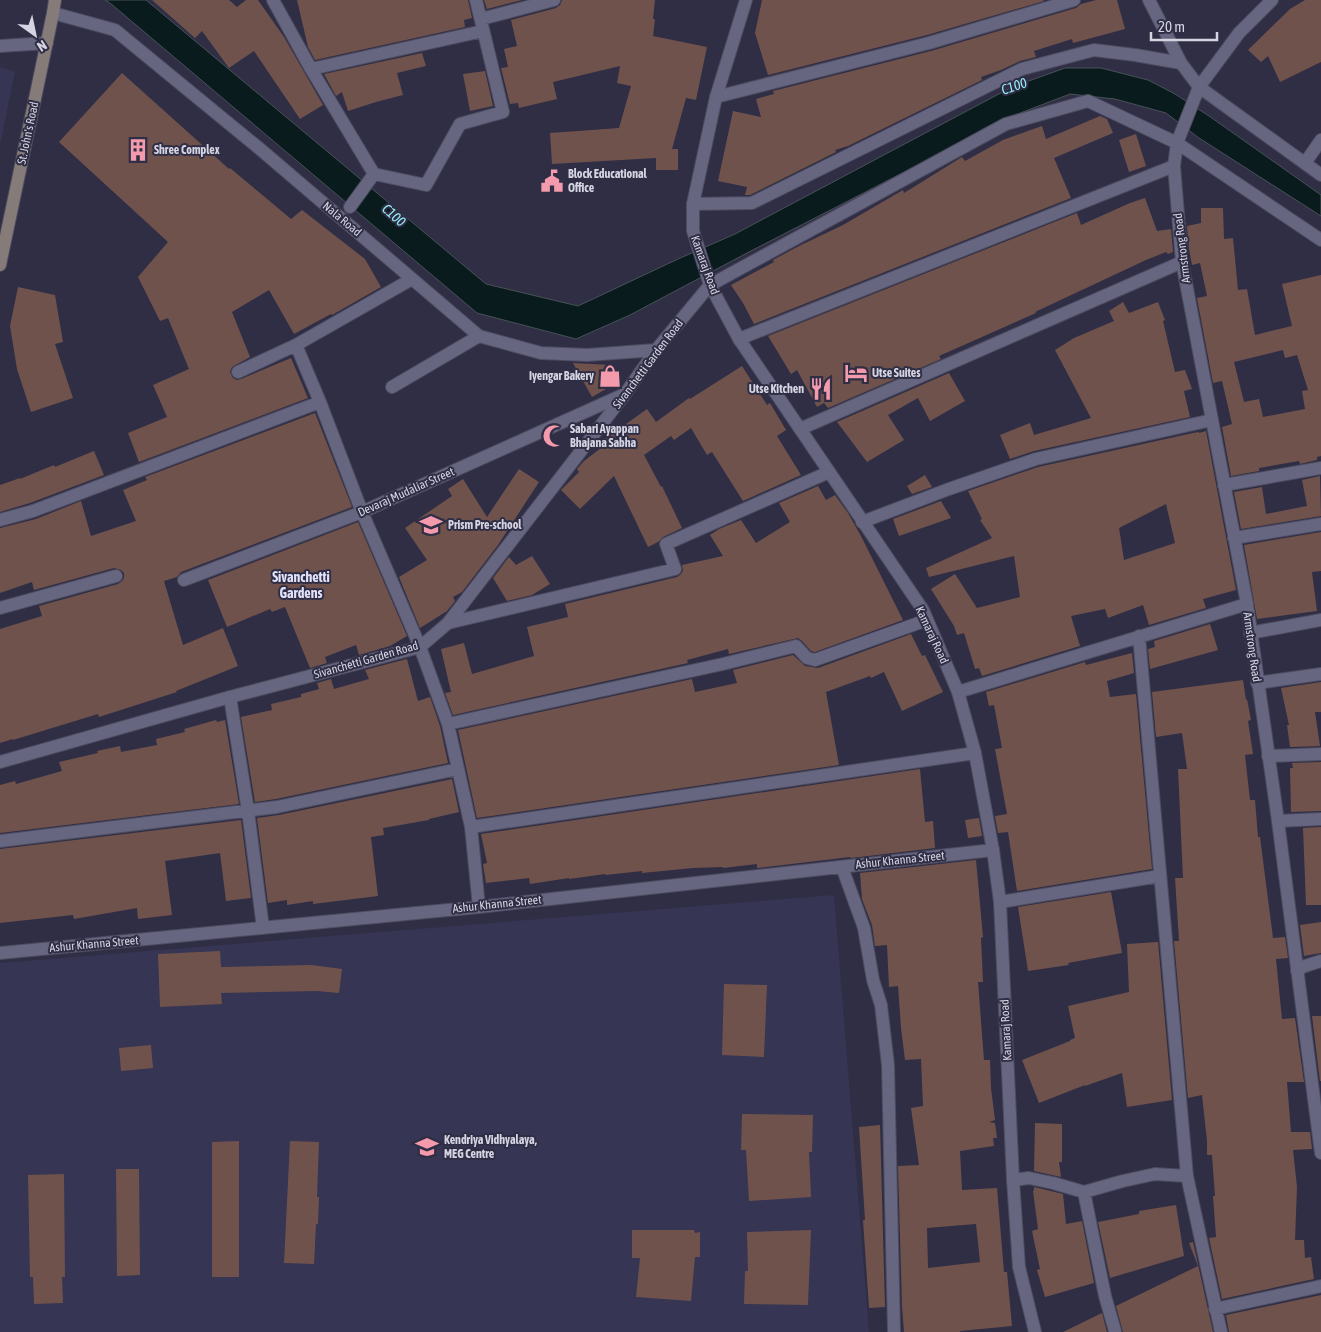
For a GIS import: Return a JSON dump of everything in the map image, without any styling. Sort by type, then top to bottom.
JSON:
[{"type":"main road","name":"St. John's Road","points":[[0,265],[54,6]]},
{"type":"street","points":[[274,0],[370,178]]},
{"type":"street","points":[[370,178],[426,185],[460,124],[503,112],[476,0]]},
{"type":"street","points":[[311,68],[482,25],[554,0]]},
{"type":"street","name":"Kamaraj Road","points":[[746,0],[716,97],[693,204],[692,232],[710,285],[739,339],[922,610],[958,692],[975,753],[993,850],[1000,902],[1019,1267],[1035,1332]]},
{"type":"street","points":[[716,97],[929,43],[1074,0]]},
{"type":"street","points":[[1149,0],[1181,63],[1200,87],[1321,174]]},
{"type":"street","name":"Armstrong Road","points":[[1272,0],[1238,33],[1200,87],[1177,143],[1174,166],[1182,262],[1247,604],[1278,821],[1321,1153]]},
{"type":"street","name":"Nala Road","points":[[54,6],[115,30],[260,149],[479,336],[541,353],[587,354],[656,350]]},
{"type":"street","points":[[0,46],[47,43]]},
{"type":"street","points":[[693,204],[752,203],[1022,69],[1094,50],[1181,63]]},
{"type":"street","name":"Sivanchetti Garden Road","points":[[0,762],[230,697],[420,648],[448,623],[625,394],[656,350],[710,285],[1006,124],[1088,102],[1177,143],[1321,240]]},
{"type":"street","points":[[1305,163],[1321,140]]},
{"type":"street","points":[[739,339],[1174,166]]},
{"type":"street","points":[[350,207],[370,178]]},
{"type":"street","points":[[800,429],[1182,262]]},
{"type":"street","points":[[238,372],[296,346],[412,279]]},
{"type":"street","points":[[392,387],[479,336]]},
{"type":"street","points":[[296,346],[320,402],[362,512],[420,648],[448,724],[471,827],[479,907]]},
{"type":"street","name":"Devaraj Mudaliar Street","points":[[184,580],[362,512],[625,394]]},
{"type":"street","points":[[0,520],[33,511],[320,402]]},
{"type":"street","points":[[862,522],[1036,459],[1212,420]]},
{"type":"street","points":[[1224,485],[1321,468]]},
{"type":"street","points":[[448,623],[676,569],[666,544],[829,472]]},
{"type":"street","points":[[1234,538],[1321,524]]},
{"type":"street","points":[[0,608],[116,576]]},
{"type":"street","points":[[958,692],[1247,604]]},
{"type":"street","points":[[448,724],[796,646],[807,658],[815,660],[927,620]]},
{"type":"street","points":[[1250,633],[1321,620]]},
{"type":"street","points":[[1139,636],[1187,1176],[1221,1332]]},
{"type":"street","points":[[1257,683],[1321,674]]},
{"type":"street","points":[[230,697],[248,810],[263,928]]},
{"type":"street","points":[[471,827],[975,753]]},
{"type":"street","points":[[1268,756],[1321,754]]},
{"type":"street","points":[[0,841],[277,807],[458,769]]},
{"type":"street","points":[[1278,821],[1321,819]]},
{"type":"street","name":"Ashur Khanna Street","points":[[0,953],[479,907],[993,850]]},
{"type":"street","points":[[842,866],[864,928],[881,1005],[888,1066],[894,1332]]},
{"type":"street","points":[[1000,902],[1160,876]]},
{"type":"street","points":[[1297,970],[1321,961]]},
{"type":"street","points":[[1013,1180],[1029,1178],[1084,1192],[1155,1174],[1187,1176]]},
{"type":"street","points":[[1084,1192],[1105,1296],[1115,1331]]},
{"type":"street","points":[[1216,1309],[1321,1286]]},
{"type":"shaded area","points":[[0,67],[15,72],[0,145]]},
{"type":"shaded area","name":"Kendriya Vidhyalaya, MEG Centre","points":[[834,895],[869,1332],[0,1332],[0,963]]},
{"type":"water","name":"C100","points":[[105,0],[146,0],[486,284],[578,306],[735,234],[1012,87],[1065,68],[1101,68],[1148,80],[1175,94],[1321,195],[1321,216],[1199,138],[1166,113],[1115,99],[1070,94],[1015,115],[630,315],[576,339],[477,313]]},
{"type":"building","points":[[152,0],[229,0],[237,7],[246,0],[258,0],[284,37],[323,105],[300,119],[254,51],[229,68],[202,31],[195,38]]},
{"type":"building","points":[[297,0],[468,0],[472,18],[464,20],[465,27],[315,60],[308,47]]},
{"type":"building","points":[[484,0],[522,0],[487,9]]},
{"type":"building","points":[[562,0],[655,0],[653,36],[707,47],[696,100],[686,98],[672,149],[678,149],[678,170],[656,170],[656,158],[552,164],[550,133],[619,128],[631,86],[617,83],[620,66],[553,82],[557,99],[519,108],[518,103],[510,104],[501,68],[508,67],[504,49],[517,46],[511,20],[556,8]]},
{"type":"building","points":[[762,0],[1044,1],[927,35],[768,75],[755,33]]},
{"type":"building","points":[[1096,0],[1117,0],[1125,29],[1073,43],[1072,39],[1034,51],[1036,57],[1020,61],[981,77],[982,80],[848,146],[835,150],[836,152],[750,195],[745,195],[747,187],[718,181],[733,111],[761,117],[756,99],[774,94],[773,91],[931,51],[1076,8],[1081,4]]},
{"type":"building","points":[[1305,0],[1321,0],[1321,62],[1280,82],[1268,56],[1261,62],[1248,50],[1290,9]]},
{"type":"building","points":[[422,53],[426,66],[397,73],[403,95],[348,111],[342,92],[336,96],[324,74]]},
{"type":"building","points":[[485,71],[493,106],[470,111],[463,74]]},
{"type":"building","points":[[122,73],[229,169],[291,219],[302,210],[365,259],[381,287],[294,334],[269,290],[232,312],[250,357],[232,367],[230,372],[233,378],[241,379],[291,358],[308,398],[139,462],[128,433],[167,417],[153,385],[189,369],[168,318],[160,321],[138,277],[168,242],[59,142]]},
{"type":"building","points":[[1100,116],[1107,119],[1113,133],[1054,158],[1071,198],[754,324],[731,285],[799,246],[843,225],[903,190],[904,193],[962,157],[965,161],[1003,140],[1042,126],[1046,139]]},
{"type":"building","points":[[1136,134],[1146,166],[1129,172],[1119,140]]},
{"type":"building","points":[[1145,198],[1157,231],[1171,229],[1173,252],[1168,254],[1166,252],[1146,260],[1036,313],[939,356],[941,359],[828,408],[824,403],[817,407],[797,370],[791,374],[768,336],[1077,213],[1081,225]]},
{"type":"building","points":[[1201,208],[1223,208],[1224,239],[1233,238],[1238,290],[1247,289],[1255,335],[1292,326],[1282,284],[1321,275],[1321,456],[1317,457],[1317,460],[1300,464],[1299,461],[1259,468],[1259,471],[1231,476],[1222,427],[1232,424],[1222,381],[1213,383],[1197,298],[1207,296],[1200,263],[1192,265],[1189,249],[1187,226],[1201,223]],"holes":[[[1283,350],[1285,358],[1297,355],[1308,390],[1302,391],[1305,409],[1263,417],[1259,399],[1244,402],[1234,362]]]},
{"type":"building","points":[[18,287],[55,295],[63,342],[55,344],[73,398],[31,412],[17,369],[10,326]]},
{"type":"building","points":[[1123,302],[1129,313],[1158,302],[1165,320],[1163,321],[1175,372],[1185,370],[1192,389],[1184,391],[1190,417],[1034,451],[1010,459],[1000,435],[1030,423],[1034,435],[1091,418],[1055,350],[1074,338],[1114,321],[1109,311]]},
{"type":"building","points":[[573,363],[611,365],[620,381],[592,397]]},
{"type":"building","points":[[742,366],[767,405],[770,403],[786,430],[777,436],[801,475],[743,501],[712,452],[707,455],[691,428],[674,440],[671,436],[644,455],[662,486],[682,528],[648,547],[614,476],[580,509],[561,490],[579,472],[577,469],[584,461],[601,448],[598,444],[647,409],[656,422],[689,398]]},
{"type":"building","points":[[949,373],[965,401],[930,421],[918,398],[888,415],[904,440],[867,462],[837,422]]},
{"type":"building","points":[[315,413],[352,507],[181,572],[177,577],[164,581],[183,645],[223,628],[238,666],[177,692],[99,717],[98,714],[0,743],[0,629],[42,616],[39,606],[118,584],[124,578],[124,573],[114,568],[34,590],[32,582],[0,593],[0,528],[36,519],[81,501],[91,536],[136,521],[123,490],[147,480],[145,477]]},
{"type":"building","points":[[1206,431],[1236,590],[1203,599],[1206,608],[1149,625],[1143,605],[1108,618],[1105,609],[1071,616],[1080,646],[982,676],[979,668],[975,669],[964,633],[957,635],[954,626],[931,589],[955,574],[977,608],[1020,597],[1014,556],[929,577],[926,568],[992,538],[980,520],[982,519],[968,491],[1038,467]],"holes":[[[1166,504],[1175,543],[1124,560],[1119,528]]]},
{"type":"building","points":[[94,451],[104,475],[30,503],[0,512],[0,485],[54,465],[55,467]]},
{"type":"building","points":[[519,469],[539,482],[498,545],[462,592],[453,597],[455,601],[447,611],[420,628],[399,577],[427,560],[405,528],[452,496],[448,489],[463,479],[487,517]]},
{"type":"building","points":[[925,475],[932,487],[912,494],[907,486]]},
{"type":"building","points":[[1320,476],[1321,516],[1241,529],[1234,492],[1262,487],[1266,514],[1307,506],[1302,480]]},
{"type":"building","points":[[818,486],[826,500],[835,495],[848,513],[903,620],[815,652],[811,651],[798,638],[729,654],[728,649],[687,660],[688,663],[453,715],[445,693],[451,692],[441,649],[464,643],[472,674],[534,656],[527,627],[568,617],[565,604],[677,577],[683,571],[682,565],[723,556],[710,535],[741,520],[756,543],[790,522],[779,503]]},
{"type":"building","points":[[941,501],[951,518],[899,536],[893,519]]},
{"type":"building","points":[[358,522],[407,636],[390,646],[359,655],[356,645],[325,657],[327,663],[310,668],[285,607],[272,612],[270,609],[227,627],[208,580]]},
{"type":"building","points":[[1321,532],[1321,571],[1312,572],[1317,611],[1257,619],[1244,545]]},
{"type":"building","points":[[532,556],[550,584],[532,595],[507,601],[493,578],[509,557],[516,565]]},
{"type":"building","points":[[1210,624],[1218,650],[1150,669],[1148,649],[1155,647],[1154,641]]},
{"type":"building","points":[[911,634],[922,656],[925,655],[943,692],[902,711],[884,672],[826,692],[839,765],[477,818],[458,730],[692,679],[695,692],[737,683],[733,670],[793,655],[805,666],[818,668]]},
{"type":"building","points":[[1132,653],[1134,673],[1107,681],[1110,697],[1136,694],[1152,869],[1017,891],[1008,832],[998,833],[995,816],[1007,814],[995,749],[1002,748],[994,705],[989,706],[986,692],[1085,662],[1086,665]]},
{"type":"building","points":[[407,659],[418,701],[430,697],[440,726],[448,763],[255,802],[241,717],[272,710],[271,704],[301,697],[301,694],[319,689],[317,683],[331,679],[334,689],[369,679],[365,670]]},
{"type":"building","points":[[1243,680],[1251,720],[1248,721],[1253,754],[1245,755],[1250,800],[1255,800],[1258,837],[1260,837],[1273,938],[1285,937],[1288,958],[1276,959],[1282,1019],[1295,1018],[1304,1082],[1287,1082],[1291,1132],[1310,1132],[1312,1149],[1293,1150],[1297,1187],[1295,1240],[1304,1240],[1305,1258],[1311,1257],[1314,1279],[1222,1299],[1209,1238],[1216,1237],[1212,1155],[1207,1155],[1202,1095],[1188,1098],[1174,941],[1179,941],[1175,878],[1183,878],[1178,769],[1187,769],[1182,733],[1156,737],[1152,692]]},
{"type":"building","points":[[1321,682],[1321,712],[1315,712],[1320,746],[1290,747],[1287,725],[1289,725],[1281,688]]},
{"type":"building","points":[[216,720],[217,722],[225,720],[239,804],[0,833],[0,785],[15,781],[16,784],[62,771],[59,762],[98,753],[97,751],[120,746],[121,752],[157,745],[156,739],[185,732],[184,729]]},
{"type":"building","points":[[1321,762],[1321,811],[1291,812],[1290,768],[1293,768],[1292,763]]},
{"type":"building","points":[[920,769],[925,822],[933,821],[935,848],[757,868],[757,864],[723,868],[693,868],[642,873],[642,871],[605,874],[530,884],[529,878],[486,883],[483,864],[487,863],[481,834]]},
{"type":"building","points":[[452,779],[459,812],[429,820],[383,828],[384,835],[371,837],[378,896],[313,904],[313,901],[287,905],[287,900],[268,903],[257,818]]},
{"type":"building","points":[[979,818],[982,836],[968,838],[965,820]]},
{"type":"building","points":[[241,820],[251,898],[226,901],[220,853],[165,861],[172,915],[138,919],[137,908],[74,919],[73,915],[0,923],[0,849]]},
{"type":"building","points":[[1321,827],[1321,905],[1306,905],[1303,828]]},
{"type":"building","points":[[976,860],[983,937],[981,938],[983,982],[978,982],[984,1060],[990,1060],[995,1120],[989,1122],[995,1123],[997,1138],[993,1138],[994,1146],[960,1151],[962,1190],[997,1188],[1004,1272],[1007,1272],[1012,1326],[960,1332],[904,1332],[898,1166],[919,1165],[911,1108],[923,1106],[921,1059],[905,1060],[898,986],[889,987],[887,945],[875,946],[872,925],[862,899],[860,873]],"holes":[[[976,1224],[980,1262],[928,1268],[927,1228]]]},
{"type":"building","points":[[1111,892],[1122,953],[1068,963],[1069,965],[1028,971],[1018,907]]},
{"type":"building","points":[[1321,922],[1321,953],[1304,956],[1300,925]]},
{"type":"building","points":[[1158,942],[1172,1100],[1127,1107],[1122,1073],[1039,1103],[1022,1060],[1075,1038],[1068,1006],[1129,992],[1127,944]]},
{"type":"building","points":[[220,951],[221,967],[311,965],[342,969],[339,993],[317,991],[221,993],[222,1004],[160,1007],[158,954]]},
{"type":"building","points":[[724,984],[767,985],[764,1057],[722,1055]]},
{"type":"building","points":[[1312,1016],[1321,1016],[1321,1081],[1320,1081]]},
{"type":"building","points":[[151,1045],[153,1068],[121,1071],[119,1048]]},
{"type":"building","points":[[742,1114],[813,1115],[812,1152],[809,1152],[811,1197],[749,1201],[746,1150],[741,1150]]},
{"type":"building","points":[[1035,1123],[1062,1124],[1062,1162],[1059,1162],[1061,1177],[1034,1171]]},
{"type":"building","points":[[880,1125],[885,1307],[869,1308],[859,1127]]},
{"type":"building","points":[[239,1141],[239,1277],[212,1277],[212,1142]]},
{"type":"building","points":[[290,1141],[319,1142],[318,1224],[316,1224],[314,1264],[284,1263]]},
{"type":"building","points":[[116,1169],[139,1169],[140,1275],[117,1276]]},
{"type":"building","points":[[64,1174],[65,1277],[62,1277],[63,1303],[34,1304],[33,1277],[30,1277],[28,1175]]},
{"type":"building","points":[[1034,1187],[1063,1194],[1066,1224],[1082,1221],[1094,1283],[1045,1297],[1037,1270],[1040,1269],[1032,1231],[1038,1229]]},
{"type":"building","points":[[1176,1205],[1184,1256],[1110,1278],[1098,1222],[1139,1214],[1139,1211]]},
{"type":"building","points":[[632,1230],[694,1230],[695,1233],[700,1232],[700,1257],[695,1257],[691,1301],[636,1297],[640,1258],[632,1258]]},
{"type":"building","points":[[811,1230],[808,1305],[744,1304],[745,1271],[748,1271],[747,1232]]},
{"type":"building","points":[[1193,1242],[1213,1332],[1123,1332],[1116,1306],[1198,1266],[1189,1243]]},
{"type":"building","points":[[1321,1295],[1321,1332],[1229,1332],[1226,1315]]},
{"type":"building","points":[[1102,1313],[1107,1332],[1063,1332]]},
{"type":"place","name":"Shree Complex","points":[[138,150]]},
{"type":"place","name":"Block Educational Office","points":[[552,181]]},
{"type":"place","name":"Utse Suites","points":[[856,373]]},
{"type":"place","name":"Iyengar Bakery","points":[[610,376]]},
{"type":"place","name":"Utse Kitchen","points":[[821,389]]},
{"type":"place","name":"Sabari Ayappan Bhajana Sabha","points":[[554,436]]},
{"type":"place","name":"Prism Pre-school","points":[[431,525]]},
{"type":"place","name":"Kendriya Vidhyalaya, MEG Centre","points":[[427,1147]]},
{"type":"district","name":"Sivanchetti Gardens","points":[[301,586]]}]
